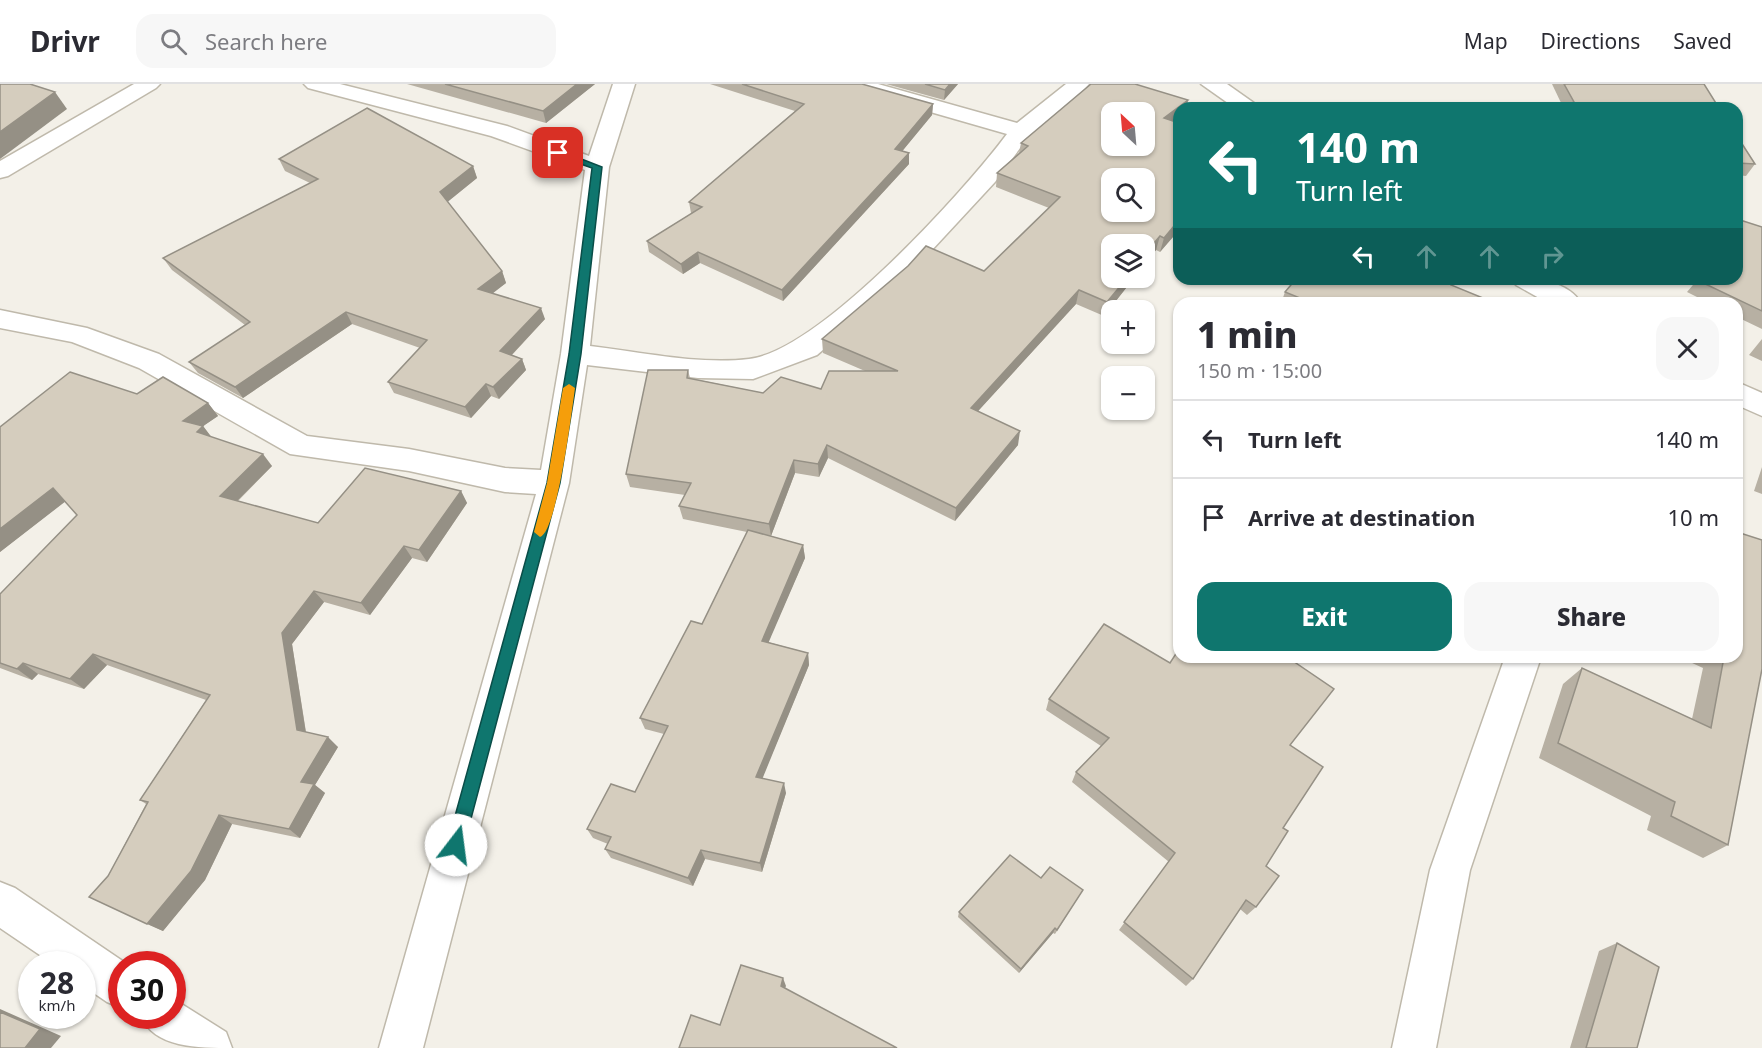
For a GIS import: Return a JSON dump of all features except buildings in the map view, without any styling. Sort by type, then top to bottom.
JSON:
[{"type":"street","points":[[0,171],[149,84]]},
{"type":"street","points":[[315,84],[499,131],[597,167]]},
{"type":"street","points":[[401,1048],[554,483],[575,354],[597,167],[624,84]]},
{"type":"street","points":[[854,84],[1021,131]]},
{"type":"street","points":[[575,354],[698,368],[753,369],[807,348],[897,272],[987,177],[1021,131],[1078,84]]},
{"type":"street","points":[[1212,84],[1240,102]]},
{"type":"street","points":[[1535,285],[1557,297]]},
{"type":"street","points":[[0,319],[77,334],[149,362],[302,446],[409,460],[505,480],[554,483]]},
{"type":"street","points":[[1743,395],[1762,406]]},
{"type":"street","points":[[1414,1048],[1450,870],[1521,663]]},
{"type":"street","points":[[0,903],[108,977]]},
{"type":"street","points":[[182,1029],[210,1048]]},
{"type":"slow traffic","points":[[540,532],[554,483],[569,388]]},
{"type":"route","points":[[456,845],[554,483],[575,354],[597,167],[558,153]]}]
